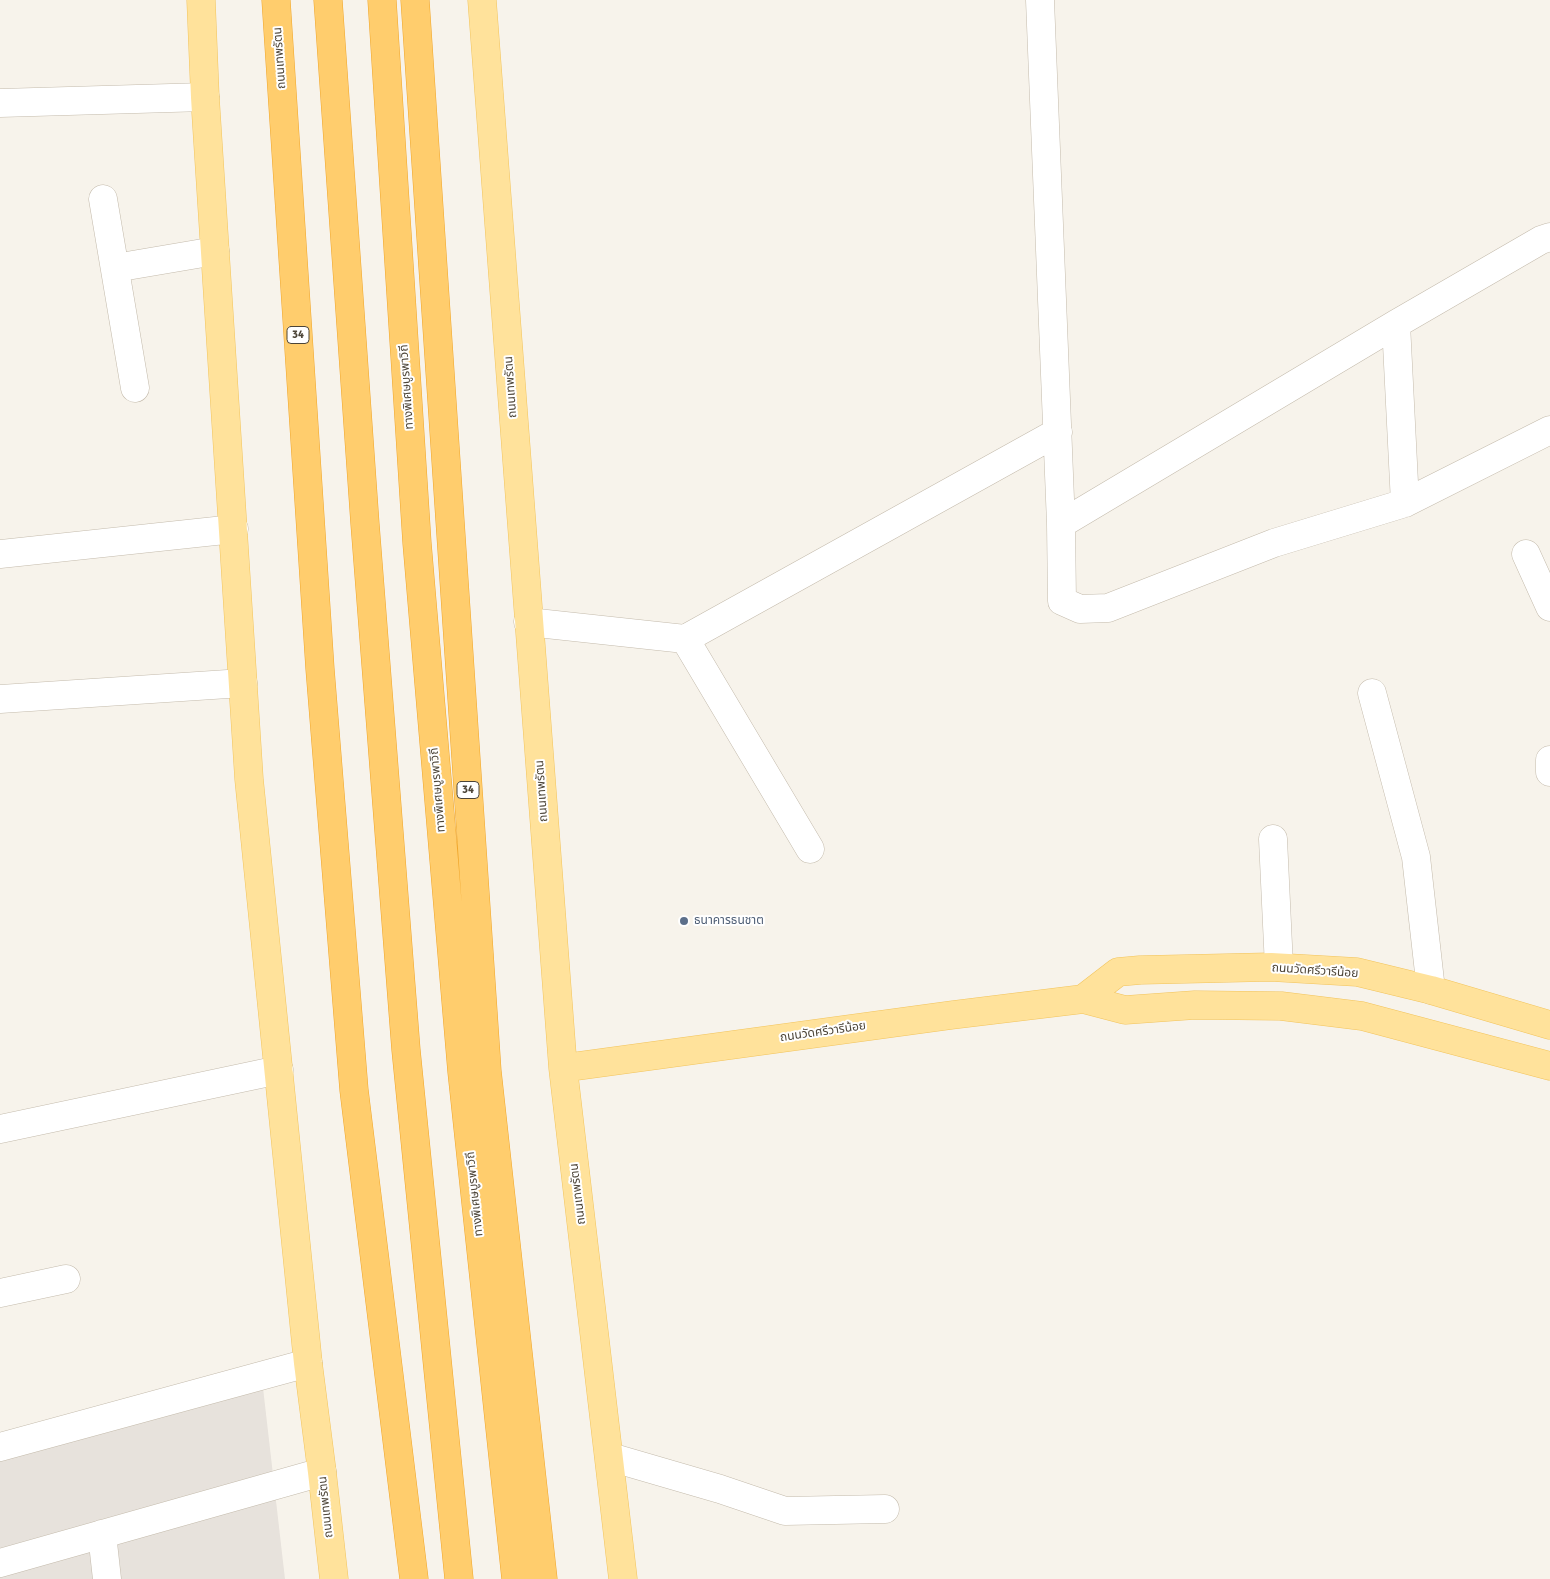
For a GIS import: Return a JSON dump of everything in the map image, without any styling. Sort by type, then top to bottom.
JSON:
[{"type":"highway","name":"ถนนเทพรัตน","points":[[276,0],[320,660],[354,1080],[414,1579]]},
{"type":"highway","points":[[328,0],[364,514],[406,1050],[459,1579]]},
{"type":"highway","name":"ทางพิเศษบูรพาวิถี","points":[[382,0],[417,544],[464,1092],[516,1579]]},
{"type":"highway","name":"34","points":[[415,0],[487,1071],[543,1579]]},
{"type":"main road","name":"ถนนเทพรัตน","points":[[201,0],[205,97],[250,779],[308,1363],[334,1579]]},
{"type":"main road","name":"ถนนเทพรัตน","points":[[482,0],[563,1068],[623,1579]]},
{"type":"main road","name":"ถนนวัดศรีวารีน้อย","points":[[1083,999],[1118,972],[1279,967],[1357,972],[1431,990],[1550,1025]]},
{"type":"main road","name":"ถนนวัดศรีวารีน้อย","points":[[563,1068],[952,1014],[1083,999],[1125,1010],[1195,1005],[1281,1006],[1362,1016],[1550,1066]]},
{"type":"street","points":[[1040,0],[1058,432],[1062,601],[1080,609],[1108,608],[1274,543],[1405,504],[1550,430]]},
{"type":"street","points":[[0,102],[205,97]]},
{"type":"street","points":[[103,199],[135,388]]},
{"type":"street","points":[[1061,524],[1396,324],[1541,240],[1550,237]]},
{"type":"street","points":[[114,268],[216,251]]},
{"type":"street","points":[[1396,324],[1405,504]]},
{"type":"street","points":[[528,622],[685,639],[1058,432]]},
{"type":"street","points":[[0,554],[234,529]]},
{"type":"street","points":[[1526,554],[1550,607]]},
{"type":"street","points":[[685,639],[810,848]]},
{"type":"street","points":[[0,699],[243,682]]},
{"type":"street","points":[[1372,693],[1416,857],[1431,990]]},
{"type":"street","points":[[1550,760],[1550,772]]},
{"type":"street","points":[[1273,840],[1279,967]]},
{"type":"street","points":[[0,1129],[279,1070]]},
{"type":"street","points":[[0,1293],[66,1279]]},
{"type":"street","points":[[0,1446],[308,1363]]},
{"type":"street","points":[[610,1457],[720,1489],[785,1511],[885,1509]]},
{"type":"street","points":[[0,1563],[322,1472]]},
{"type":"street","points":[[102,1534],[107,1579]]},
{"type":"shaded area","points":[[262,1379],[285,1579],[0,1579],[0,1453]]},
{"type":"place","name":"ธนาคารธนชาต","points":[[684,921]]}]
